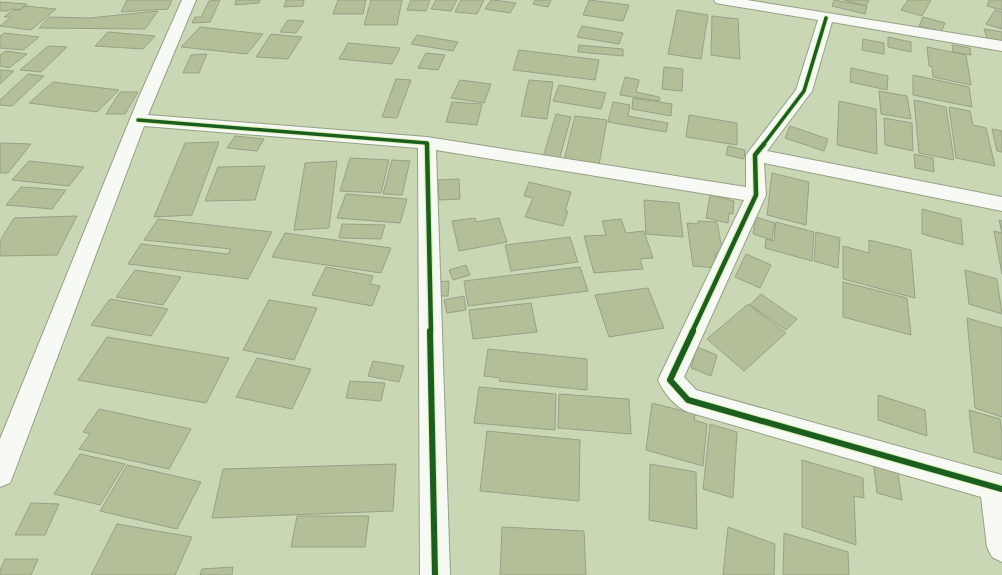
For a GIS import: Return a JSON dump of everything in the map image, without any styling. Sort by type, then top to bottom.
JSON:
[{"type":"street","points":[[0,474],[138,120],[189,0]]},
{"type":"street","points":[[721,0],[1002,46]]},
{"type":"street","points":[[826,18],[804,91],[755,155],[756,195],[670,380],[688,400],[998,488],[1002,547]]},
{"type":"street","points":[[138,120],[427,143],[756,195]]},
{"type":"street","points":[[427,143],[435,575]]},
{"type":"street","points":[[755,155],[1002,204]]},
{"type":"building","points":[[127,0],[172,0],[168,9],[121,12]]},
{"type":"building","points":[[220,0],[210,22],[192,23],[195,17],[201,17],[209,1]]},
{"type":"building","points":[[236,0],[260,0],[259,3],[235,5]]},
{"type":"building","points":[[286,0],[304,0],[303,6],[284,7]]},
{"type":"building","points":[[338,0],[366,0],[363,14],[333,14]]},
{"type":"building","points":[[371,0],[402,0],[397,25],[364,25]]},
{"type":"building","points":[[411,0],[430,0],[426,11],[407,10]]},
{"type":"building","points":[[436,0],[457,0],[451,11],[431,9]]},
{"type":"building","points":[[461,0],[484,0],[477,14],[455,12]]},
{"type":"building","points":[[491,0],[516,3],[510,13],[485,9]]},
{"type":"building","points":[[535,0],[551,0],[548,7],[533,4]]},
{"type":"building","points":[[589,0],[629,5],[623,21],[583,15]]},
{"type":"building","points":[[834,0],[867,6],[865,14],[832,6]]},
{"type":"building","points":[[844,0],[869,0],[866,6]]},
{"type":"building","points":[[908,0],[931,0],[922,16],[901,10]]},
{"type":"building","points":[[989,0],[1002,0],[1002,10],[987,6]]},
{"type":"building","points":[[0,2],[27,4],[19,10],[11,9],[8,11],[0,11]]},
{"type":"building","points":[[25,6],[56,9],[31,30],[0,26],[11,17],[4,17],[13,10],[20,10]]},
{"type":"building","points":[[677,10],[708,15],[701,59],[668,54]]},
{"type":"building","points":[[995,10],[1002,12],[1002,29],[986,24]]},
{"type":"building","points":[[158,11],[145,29],[39,28],[49,17],[89,18]]},
{"type":"building","points":[[712,16],[738,19],[740,59],[711,55]]},
{"type":"building","points":[[923,17],[945,23],[941,32],[919,26]]},
{"type":"building","points":[[288,20],[304,21],[296,33],[280,32]]},
{"type":"building","points":[[582,26],[623,33],[619,44],[577,37]]},
{"type":"building","points":[[200,27],[263,34],[247,54],[181,47]]},
{"type":"building","points":[[984,29],[1002,32],[1002,41],[987,38]]},
{"type":"building","points":[[108,32],[155,36],[143,49],[95,46]]},
{"type":"building","points":[[4,33],[39,37],[23,50],[0,48],[0,36]]},
{"type":"building","points":[[271,34],[302,37],[288,59],[256,57]]},
{"type":"building","points":[[417,35],[458,42],[453,51],[411,44]]},
{"type":"building","points":[[888,37],[911,42],[911,52],[888,47]]},
{"type":"building","points":[[863,39],[884,43],[884,54],[862,50]]},
{"type":"building","points":[[348,43],[400,48],[392,64],[339,59]]},
{"type":"building","points":[[579,45],[623,49],[623,56],[578,52]]},
{"type":"building","points":[[952,45],[970,48],[971,55],[953,52]]},
{"type":"building","points":[[48,46],[67,47],[41,72],[20,70]]},
{"type":"building","points":[[927,47],[966,55],[971,85],[933,77],[932,67],[929,66]]},
{"type":"building","points":[[519,50],[599,60],[595,80],[513,70]]},
{"type":"building","points":[[6,51],[27,54],[9,68],[0,66],[0,55]]},
{"type":"building","points":[[426,53],[445,55],[438,70],[418,68]]},
{"type":"building","points":[[207,54],[199,73],[183,73],[191,55]]},
{"type":"building","points":[[664,67],[683,69],[682,91],[662,89]]},
{"type":"building","points":[[851,68],[888,76],[887,90],[850,82]]},
{"type":"building","points":[[0,70],[14,71],[0,84]]},
{"type":"building","points":[[28,74],[44,76],[12,106],[0,105],[0,100]]},
{"type":"building","points":[[913,75],[969,87],[972,107],[913,95]]},
{"type":"building","points":[[625,77],[639,80],[636,92],[659,97],[660,101],[620,95]]},
{"type":"building","points":[[396,79],[411,80],[397,118],[382,117]]},
{"type":"building","points":[[460,80],[491,84],[484,103],[451,98]]},
{"type":"building","points":[[529,80],[553,82],[547,119],[521,116]]},
{"type":"building","points":[[53,82],[119,90],[97,112],[29,103]]},
{"type":"building","points":[[559,85],[606,93],[601,109],[553,101]]},
{"type":"building","points":[[879,91],[907,96],[911,119],[881,114]]},
{"type":"building","points":[[120,92],[138,92],[125,114],[106,114]]},
{"type":"building","points":[[633,98],[672,104],[671,116],[632,109]]},
{"type":"building","points":[[914,100],[946,107],[954,160],[919,153]]},
{"type":"building","points":[[839,101],[876,109],[877,154],[837,145]]},
{"type":"building","points":[[452,102],[482,104],[477,125],[446,122]]},
{"type":"building","points":[[613,102],[630,105],[628,116],[668,123],[666,132],[608,122]]},
{"type":"building","points":[[949,107],[970,111],[973,125],[986,128],[995,166],[956,158]]},
{"type":"building","points":[[556,114],[571,117],[559,160],[543,157]]},
{"type":"building","points":[[689,115],[737,123],[737,145],[686,137]]},
{"type":"building","points":[[575,116],[607,120],[599,165],[564,160]]},
{"type":"building","points":[[884,118],[912,123],[913,151],[885,145]]},
{"type":"building","points":[[790,126],[828,139],[824,151],[785,138]]},
{"type":"building","points":[[992,129],[1002,131],[1002,152],[997,151]]},
{"type":"building","points":[[235,136],[264,139],[257,151],[227,148]]},
{"type":"building","points":[[219,142],[192,215],[154,217],[185,143]]},
{"type":"building","points":[[0,143],[31,144],[8,173],[0,173]]},
{"type":"building","points":[[728,146],[745,150],[744,159],[726,155]]},
{"type":"building","points":[[914,154],[933,158],[934,172],[915,168]]},
{"type":"building","points":[[350,158],[389,160],[381,193],[340,191]]},
{"type":"building","points":[[392,160],[410,161],[402,195],[383,194]]},
{"type":"building","points":[[29,161],[84,167],[69,186],[12,180]]},
{"type":"building","points":[[337,161],[329,228],[294,230],[305,163]]},
{"type":"building","points":[[265,166],[255,200],[205,201],[218,167]]},
{"type":"building","points":[[772,173],[809,182],[806,225],[767,215]]},
{"type":"building","points":[[459,179],[460,199],[439,200],[438,180]]},
{"type":"building","points":[[529,182],[571,192],[565,211],[568,211],[563,226],[525,217],[533,198],[524,196]]},
{"type":"building","points":[[21,187],[66,190],[52,209],[6,205]]},
{"type":"building","points":[[346,194],[407,199],[400,223],[337,218]]},
{"type":"building","points":[[710,195],[734,201],[733,214],[729,213],[728,223],[706,218]]},
{"type":"building","points":[[644,200],[679,203],[683,237],[646,234]]},
{"type":"building","points":[[922,209],[961,219],[963,245],[922,234]]},
{"type":"building","points":[[77,216],[57,255],[0,256],[0,241],[14,218]]},
{"type":"building","points":[[756,217],[775,223],[772,240],[753,234]]},
{"type":"building","points":[[475,218],[476,222],[499,218],[507,242],[459,251],[452,221]]},
{"type":"building","points":[[158,219],[272,232],[248,279],[128,264],[141,244],[228,254],[231,249],[144,240]]},
{"type":"building","points":[[621,219],[626,233],[644,231],[653,258],[640,259],[643,269],[594,273],[584,236],[606,235],[602,221]]},
{"type":"building","points":[[999,220],[1002,221],[1002,233]]},
{"type":"building","points":[[698,221],[717,222],[723,254],[715,253],[717,268],[693,266],[687,223],[698,224]]},
{"type":"building","points":[[776,222],[814,232],[812,261],[765,248],[766,239],[774,241]]},
{"type":"building","points":[[342,224],[385,225],[381,239],[339,238]]},
{"type":"building","points":[[994,231],[1002,233],[1002,274]]},
{"type":"building","points":[[816,232],[840,238],[838,268],[814,261]]},
{"type":"building","points":[[285,233],[391,248],[381,273],[272,257]]},
{"type":"building","points":[[570,237],[578,262],[511,271],[505,245]]},
{"type":"building","points":[[869,240],[911,250],[915,298],[843,279],[843,246],[869,253]]},
{"type":"building","points":[[746,254],[771,265],[760,288],[735,277]]},
{"type":"building","points":[[466,265],[470,275],[453,280],[449,270]]},
{"type":"building","points":[[326,267],[373,276],[370,284],[380,286],[372,306],[312,295]]},
{"type":"building","points":[[580,267],[588,291],[468,306],[464,281]]},
{"type":"building","points":[[135,270],[181,277],[163,305],[116,297]]},
{"type":"building","points":[[965,270],[997,279],[1002,314],[969,304]]},
{"type":"building","points":[[449,281],[448,296],[435,296],[436,282]]},
{"type":"building","points":[[843,282],[907,298],[911,335],[843,317]]},
{"type":"building","points":[[648,288],[664,328],[609,337],[595,295]]},
{"type":"building","points":[[761,294],[797,319],[786,330],[750,305]]},
{"type":"building","points":[[464,296],[466,310],[447,313],[444,300]]},
{"type":"building","points":[[110,299],[168,309],[151,336],[91,325]]},
{"type":"building","points":[[269,300],[317,308],[294,360],[243,350]]},
{"type":"building","points":[[531,303],[537,332],[473,339],[469,310]]},
{"type":"building","points":[[748,304],[786,333],[744,371],[707,339]]},
{"type":"building","points":[[967,318],[1002,328],[1002,417],[975,408]]},
{"type":"building","points":[[107,337],[229,358],[206,403],[78,380]]},
{"type":"building","points":[[697,347],[717,355],[711,376],[691,368]]},
{"type":"building","points":[[488,349],[587,359],[587,390],[499,381],[500,378],[484,376]]},
{"type":"building","points":[[257,358],[311,369],[292,409],[236,397]]},
{"type":"building","points":[[373,361],[404,366],[399,382],[368,376]]},
{"type":"building","points":[[350,381],[385,383],[381,401],[346,398]]},
{"type":"building","points":[[479,387],[556,394],[555,430],[474,423]]},
{"type":"building","points":[[559,394],[629,399],[631,434],[558,428]]},
{"type":"building","points":[[878,395],[925,410],[927,436],[878,420]]},
{"type":"building","points":[[652,403],[695,414],[694,420],[707,424],[703,466],[646,450]]},
{"type":"building","points":[[99,409],[191,429],[169,469],[79,449],[90,434],[83,432]]},
{"type":"building","points":[[969,410],[1000,419],[1002,433],[1002,460],[974,452]]},
{"type":"building","points":[[710,424],[737,432],[733,498],[703,489]]},
{"type":"building","points":[[487,431],[580,440],[579,501],[480,491]]},
{"type":"building","points":[[80,454],[125,464],[100,505],[54,494]]},
{"type":"building","points":[[802,460],[863,478],[864,498],[854,496],[856,545],[802,527]]},
{"type":"building","points":[[873,461],[897,467],[902,500],[877,493]]},
{"type":"building","points":[[396,464],[393,511],[212,518],[223,469]]},
{"type":"building","points":[[650,464],[696,472],[697,529],[649,520]]},
{"type":"building","points":[[127,465],[201,482],[177,529],[100,511]]},
{"type":"building","points":[[31,503],[59,504],[45,535],[15,535]]},
{"type":"building","points":[[297,516],[369,516],[365,547],[291,547]]},
{"type":"building","points":[[117,524],[192,537],[175,575],[91,575]]},
{"type":"building","points":[[502,527],[584,531],[586,575],[500,575]]},
{"type":"building","points":[[728,527],[775,544],[774,575],[723,575]]},
{"type":"building","points":[[784,533],[848,552],[849,575],[783,575]]},
{"type":"building","points":[[5,559],[38,559],[31,575],[0,575],[0,570]]},
{"type":"building","points":[[233,567],[232,575],[200,575],[202,569]]},
{"type":"cycle path","points":[[826,18],[804,91],[755,155],[756,195],[670,380],[688,400],[1002,489]]},
{"type":"cycle path","points":[[138,120],[427,143],[435,575]]}]
